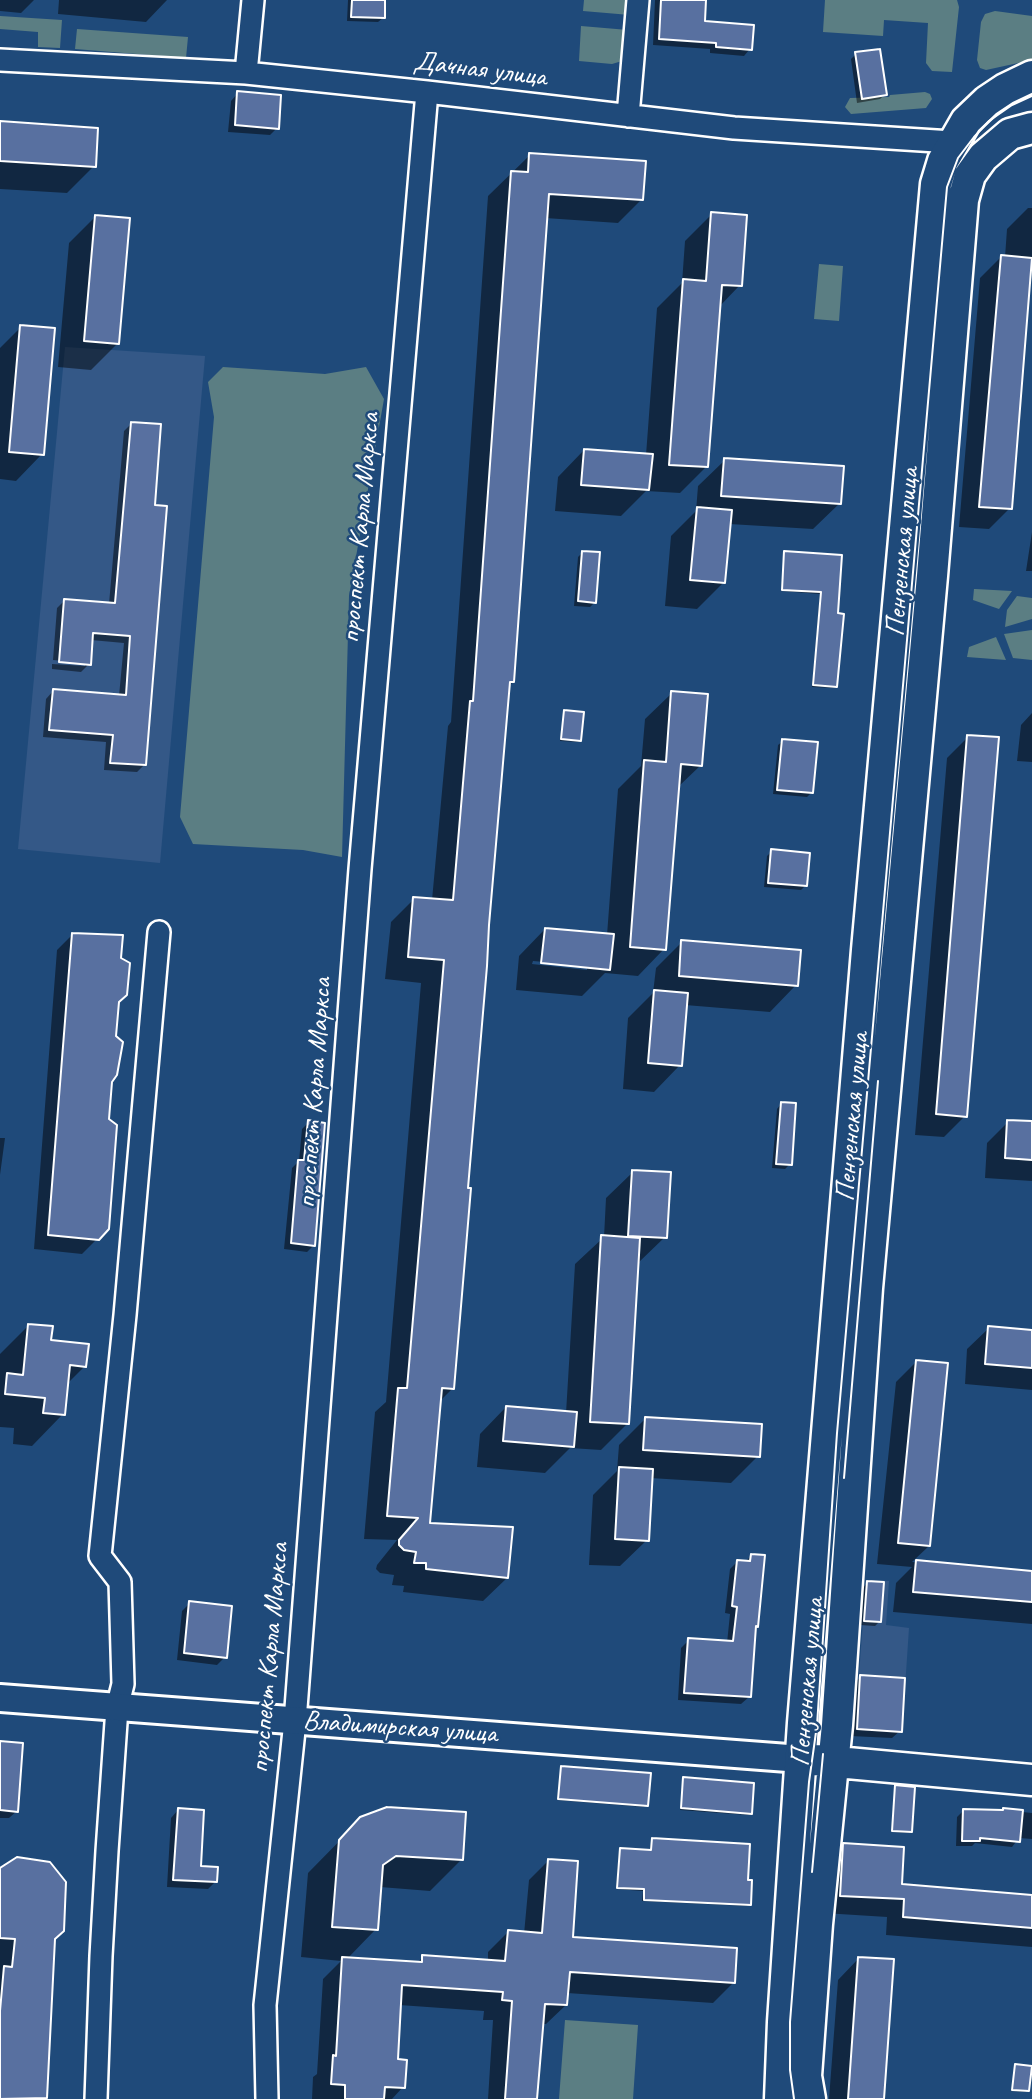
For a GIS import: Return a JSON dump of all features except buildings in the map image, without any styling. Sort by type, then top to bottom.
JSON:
[{"type":"main road","points":[[1032,76],[1012,85],[988,102],[956,136],[991,149],[1010,134],[1032,128]]},
{"type":"main road","name":"Пензенская улица","points":[[780,2099],[801,1759],[867,950],[936,184],[943,161],[956,136]]},
{"type":"main road","name":"Пензенская улица","points":[[810,2099],[806,2076],[833,1762],[867,1288],[931,589],[963,200],[970,176],[991,149]]},
{"type":"main road","points":[[801,1759],[1032,1780]]},
{"type":"street","points":[[246,73],[253,0]]},
{"type":"street","points":[[628,116],[638,0]]},
{"type":"street","name":"Дачная улица","points":[[0,60],[246,73],[734,128],[956,136]]},
{"type":"street","name":"проспект Карла Маркса","points":[[267,2099],[265,2005],[295,1721],[360,869],[427,92]]},
{"type":"street","points":[[96,2099],[100,1956],[117,1708],[123,1684],[120,1582],[100,1556],[125,1315],[159,932]]},
{"type":"street","name":"Владимирская улица","points":[[0,1698],[801,1759]]},
{"type":"shaded area","points":[[65,347],[205,356],[160,863],[18,849]]},
{"type":"shaded area","points":[[866,1580],[889,1581],[886,1625],[909,1628],[902,1732],[855,1730]]},
{"type":"green space","points":[[584,0],[631,0],[630,15],[583,11]]},
{"type":"green space","points":[[825,0],[957,0],[959,7],[952,72],[932,71],[926,63],[928,23],[884,20],[883,36],[823,32]]},
{"type":"green space","points":[[995,11],[1032,16],[1032,60],[986,70],[980,68],[977,60],[981,22],[985,14]]},
{"type":"green space","points":[[0,16],[62,20],[60,48],[38,47],[38,32],[0,29]]},
{"type":"green space","points":[[581,26],[628,30],[627,50],[622,61],[612,64],[579,61]]},
{"type":"green space","points":[[77,29],[188,37],[186,58],[75,49]]},
{"type":"green space","points":[[925,92],[930,94],[932,99],[926,108],[851,114],[845,107],[850,98],[889,97]]},
{"type":"green space","points":[[819,264],[843,266],[839,321],[814,319]]},
{"type":"green space","points":[[223,367],[325,374],[366,367],[384,399],[349,596],[342,857],[303,850],[193,844],[180,817],[214,417],[208,382]]},
{"type":"green space","points":[[974,589],[1012,591],[999,609],[973,600]]},
{"type":"green space","points":[[1017,596],[1032,598],[1032,619],[1005,627],[1007,610]]},
{"type":"green space","points":[[1032,630],[1032,660],[1013,658],[1004,634]]},
{"type":"green space","points":[[996,637],[1006,660],[967,657],[969,647]]},
{"type":"green space","points":[[565,2020],[638,2025],[633,2099],[559,2099]]},
{"type":"tram line","points":[[794,2099],[790,2070],[790,2022],[809,1782],[817,1725],[837,1433],[947,187],[958,158],[974,137],[989,121],[1012,105],[1032,96]]},
{"type":"tram line","points":[[844,1478],[878,1081]]},
{"type":"tram line","points":[[812,1872],[823,1754]]}]
